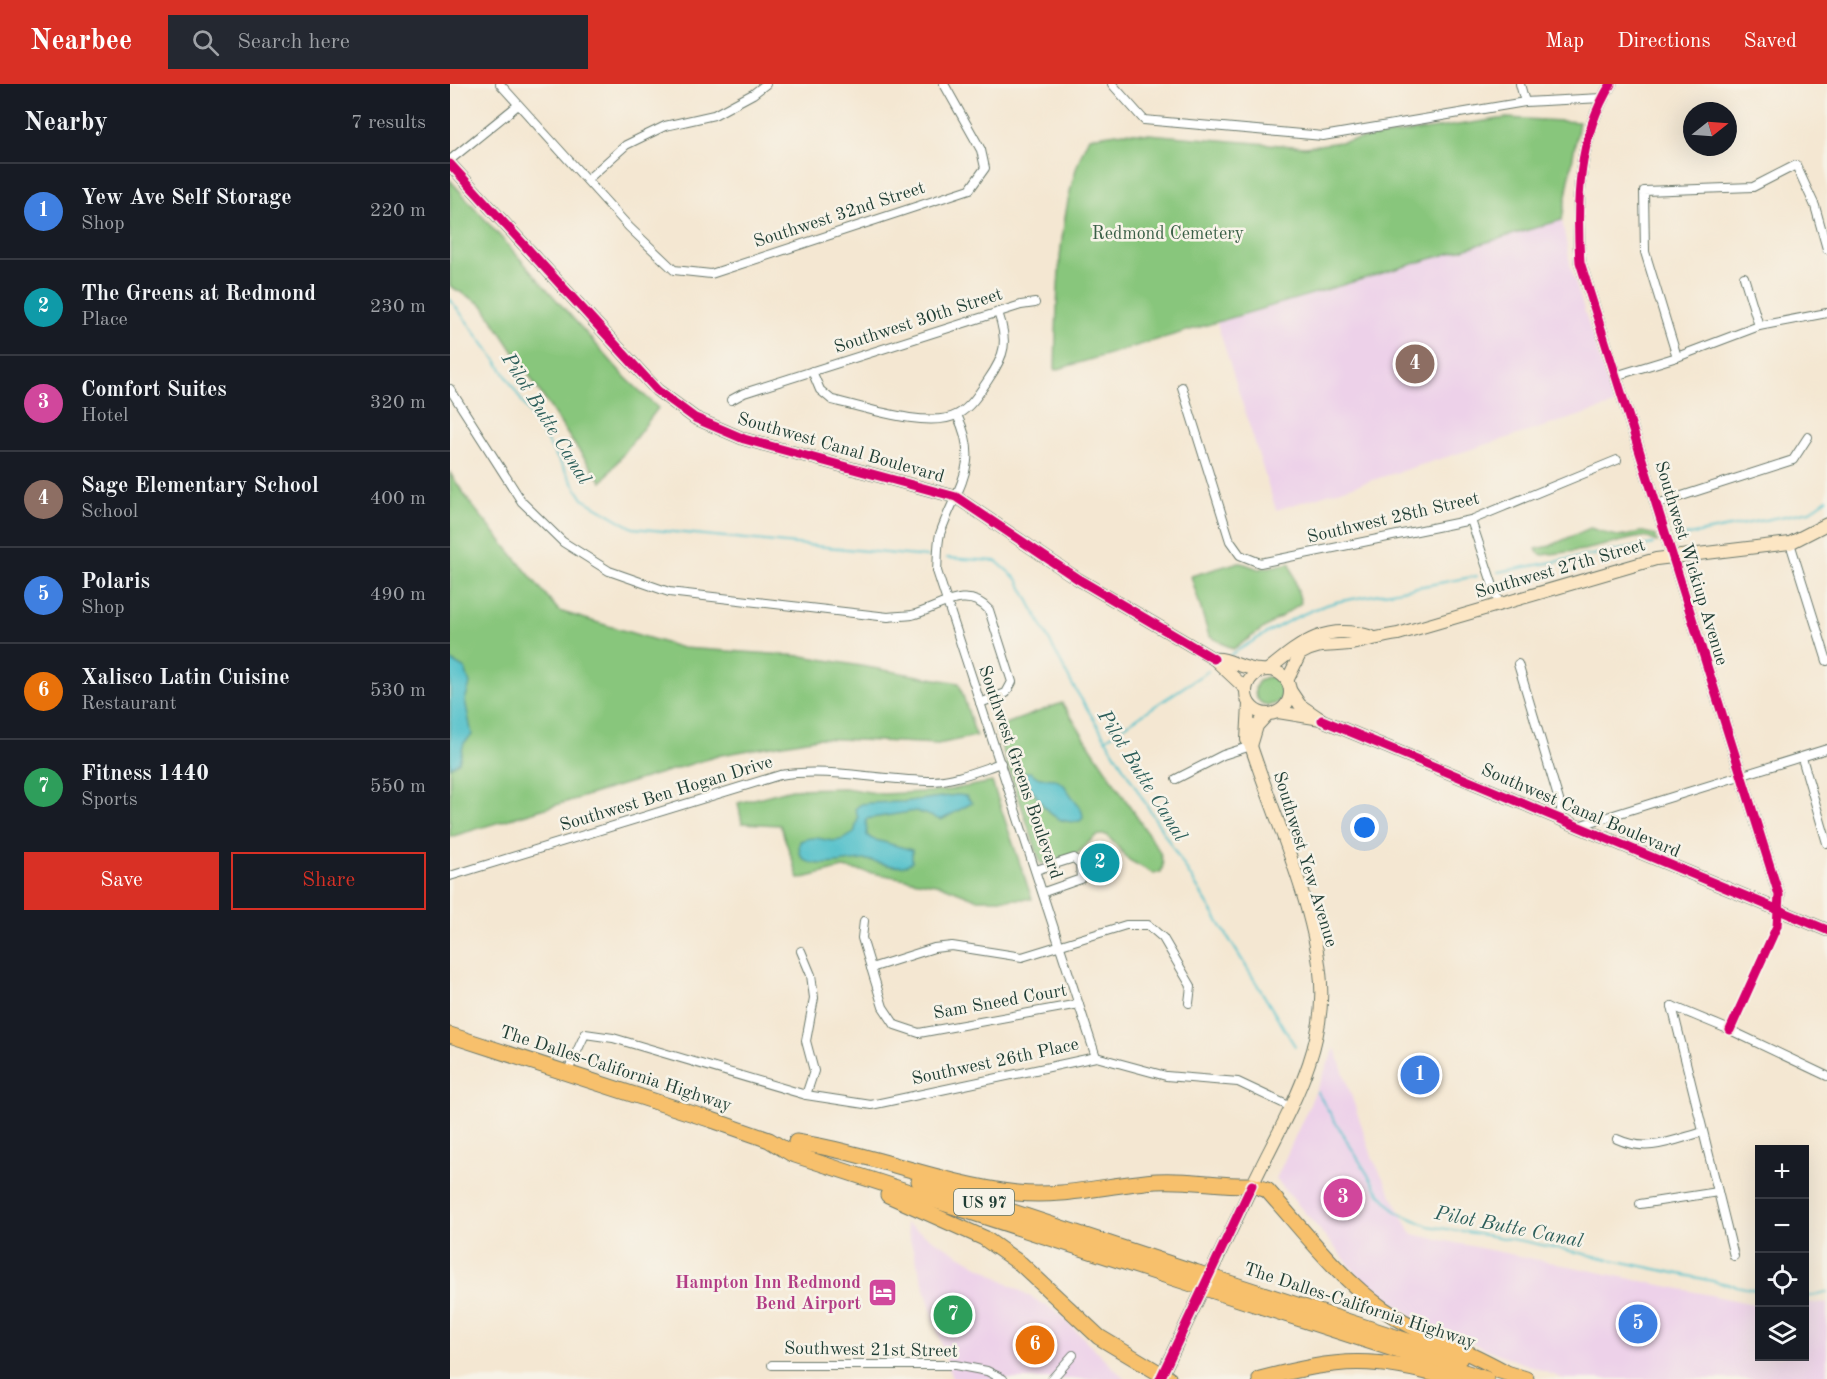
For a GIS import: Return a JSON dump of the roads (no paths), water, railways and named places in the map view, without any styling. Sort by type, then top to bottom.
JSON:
[{"type":"highway","name":"The Dalles-California Highway","points":[[450,1035],[769,1140],[792,1154],[832,1167],[1526,1379]]},
{"type":"highway","name":"The Dalles-California Highway","points":[[769,1140],[796,1142],[1094,1237],[1195,1278]]},
{"type":"highway","points":[[796,1142],[840,1149],[969,1185],[1020,1193],[1053,1194],[1156,1181],[1252,1185],[1266,1190],[1356,1287],[1382,1308],[1406,1324],[1476,1355],[1505,1372]]},
{"type":"highway","points":[[832,1167],[863,1185],[940,1216],[984,1238],[1021,1264],[1099,1337],[1163,1378]]},
{"type":"highway","name":"The Dalles-California Highway","points":[[1217,1285],[1486,1379]]},
{"type":"highway","points":[[1260,1379],[1333,1362],[1361,1360],[1387,1362],[1454,1379]]},
{"type":"main road","name":"Southwest Canal Boulevard","points":[[450,165],[657,390],[695,418],[744,439],[956,497],[1078,579],[1214,659],[1246,689]]},
{"type":"main road","name":"Southwest 27th Street","points":[[1289,685],[1300,654],[1310,648],[1324,644],[1355,643],[1372,637],[1398,634],[1656,559],[1790,543],[1827,524]]},
{"type":"main road","name":"Southwest 27th Street","points":[[1266,670],[1299,644],[1312,637],[1326,634],[1360,633],[1372,637]]},
{"type":"main road","name":"Southwest Canal Boulevard","points":[[1214,659],[1222,658],[1248,670],[1266,670]]},
{"type":"main road","points":[[1251,746],[1257,726],[1273,713],[1287,703],[1289,685],[1280,673],[1266,670],[1253,675],[1246,689],[1249,704],[1255,710],[1273,713],[1322,720]]},
{"type":"main road","name":"Southwest Canal Boulevard","points":[[1289,685],[1295,700],[1322,720],[1827,930]]},
{"type":"main road","name":"Southwest Yew Avenue","points":[[1163,1378],[1252,1185],[1291,1107],[1314,1054],[1321,1014],[1321,974],[1314,934],[1251,746],[1247,740],[1249,704]]},
{"type":"street","points":[[500,84],[588,179],[626,145],[665,126],[714,115],[753,94],[766,84]]},
{"type":"street","name":"Southwest 32nd Street","points":[[588,179],[629,227],[675,270],[711,274],[970,189],[985,168],[981,150],[944,84]]},
{"type":"street","points":[[1112,84],[1144,120],[1323,136],[1525,102],[1602,98]]},
{"type":"street","points":[[1520,84],[1525,102]]},
{"type":"street","name":"Southwest Wickiup Avenue","points":[[1611,84],[1602,98],[1584,157],[1577,226],[1580,262],[1779,895],[1777,926],[1730,1030]]},
{"type":"street","points":[[450,160],[518,105]]},
{"type":"street","points":[[1677,357],[1645,252],[1644,191],[1753,187],[1796,165],[1815,206],[1827,249]]},
{"type":"street","points":[[1744,277],[1759,326]]},
{"type":"street","name":"Southwest 30th Street","points":[[731,400],[744,393],[812,371],[998,312],[1035,303]]},
{"type":"street","points":[[812,371],[820,390],[832,400],[929,420],[957,415],[975,400],[1002,360],[1005,334],[998,312]]},
{"type":"street","points":[[1615,376],[1677,357],[1759,326],[1827,313]]},
{"type":"street","name":"Southwest 28th Street","points":[[1182,387],[1230,541],[1240,555],[1260,563],[1471,520],[1617,460]]},
{"type":"street","points":[[450,389],[522,502],[563,542],[609,571],[669,592],[888,617],[912,615],[945,601],[970,598],[981,602],[989,610],[1012,682],[1006,693],[980,703]]},
{"type":"street","name":"Southwest Greens Boulevard","points":[[957,415],[966,432],[970,452],[956,497],[940,536],[937,571],[945,601],[1044,892],[1096,1057]]},
{"type":"street","points":[[1657,504],[1793,460],[1808,437]]},
{"type":"street","points":[[1471,520],[1499,604]]},
{"type":"street","points":[[1790,543],[1827,661]]},
{"type":"street","points":[[1518,664],[1561,807],[1561,819]]},
{"type":"street","points":[[1176,779],[1223,755],[1251,746]]},
{"type":"street","points":[[1576,826],[1827,749]]},
{"type":"street","points":[[1802,758],[1827,843]]},
{"type":"street","name":"Southwest Ben Hogan Drive","points":[[450,876],[780,775],[810,772],[934,781],[958,777],[1001,763]]},
{"type":"street","points":[[1036,870],[1074,858],[1080,864],[1081,879],[1044,892]]},
{"type":"street","name":"Sam Sneed Court","points":[[864,921],[862,938],[883,1007],[895,1025],[919,1033],[1079,1004]]},
{"type":"street","points":[[871,968],[934,948],[952,946],[1022,957],[1131,923],[1148,925],[1163,938],[1191,986],[1189,1003]]},
{"type":"street","points":[[801,951],[811,975],[814,998],[806,1041],[814,1071],[806,1095]]},
{"type":"street","points":[[1734,1256],[1672,1006],[1730,1030],[1827,1076]]},
{"type":"street","name":"Southwest 26th Place","points":[[567,1073],[585,1034],[613,1038],[806,1095],[871,1105],[1096,1057],[1166,1076],[1238,1082],[1291,1107]]},
{"type":"street","points":[[1617,1139],[1632,1147],[1703,1132]]},
{"type":"street","points":[[1640,1204],[1718,1192]]},
{"type":"street","points":[[1052,1379],[1073,1355]]},
{"type":"street","name":"Southwest 21st Street","points":[[772,1365],[956,1365],[987,1371],[1003,1379]]},
{"type":"water","points":[[450,660],[465,669],[470,684],[465,700],[472,735],[464,743],[459,762],[450,767]]},
{"type":"water","points":[[1030,772],[1039,778],[1055,779],[1064,785],[1082,811],[1083,818],[1080,821],[1069,822],[1052,815],[1023,777],[1023,773]]},
{"type":"water","points":[[957,795],[966,796],[972,803],[941,820],[916,811],[866,819],[867,835],[872,839],[912,850],[912,862],[907,865],[896,866],[867,860],[813,863],[805,860],[800,853],[800,841],[815,838],[832,841],[854,833],[858,818],[855,809],[861,804],[903,802]]},
{"type":"waterway","name":"Pilot Butte Canal","points":[[450,299],[498,363],[583,499],[633,528],[927,557]]},
{"type":"waterway","points":[[1679,537],[1810,511],[1827,499]]},
{"type":"waterway","points":[[1498,572],[1653,544]]},
{"type":"waterway","name":"Pilot Butte Canal","points":[[947,558],[996,561],[1018,580],[1072,684],[1295,1046]]},
{"type":"waterway","points":[[1230,655],[1282,625],[1336,602],[1477,576]]},
{"type":"waterway","points":[[1105,739],[1208,671]]},
{"type":"waterway","name":"Pilot Butte Canal","points":[[1317,1092],[1379,1193],[1397,1212],[1428,1226],[1523,1241],[1755,1290]]},
{"type":"waterway","name":"Pilot Butte Canal","points":[[1809,1296],[1827,1292]]},
{"type":"place","name":"Sage Elementary School","points":[[1415,364]]},
{"type":"place","name":"The Greens at Redmond","points":[[1100,863]]},
{"type":"place","name":"Yew Ave Self Storage","points":[[1420,1075]]},
{"type":"place","name":"Comfort Suites","points":[[1343,1198]]},
{"type":"place","name":"Hampton Inn Redmond Bend Airport","points":[[882,1292]]},
{"type":"place","name":"Fitness 1440","points":[[953,1315]]},
{"type":"place","name":"Polaris","points":[[1638,1324]]},
{"type":"place","name":"Xalisco Latin Cuisine","points":[[1035,1345]]},
{"type":"park label","name":"Redmond Cemetery","points":[[1168,233]]}]
